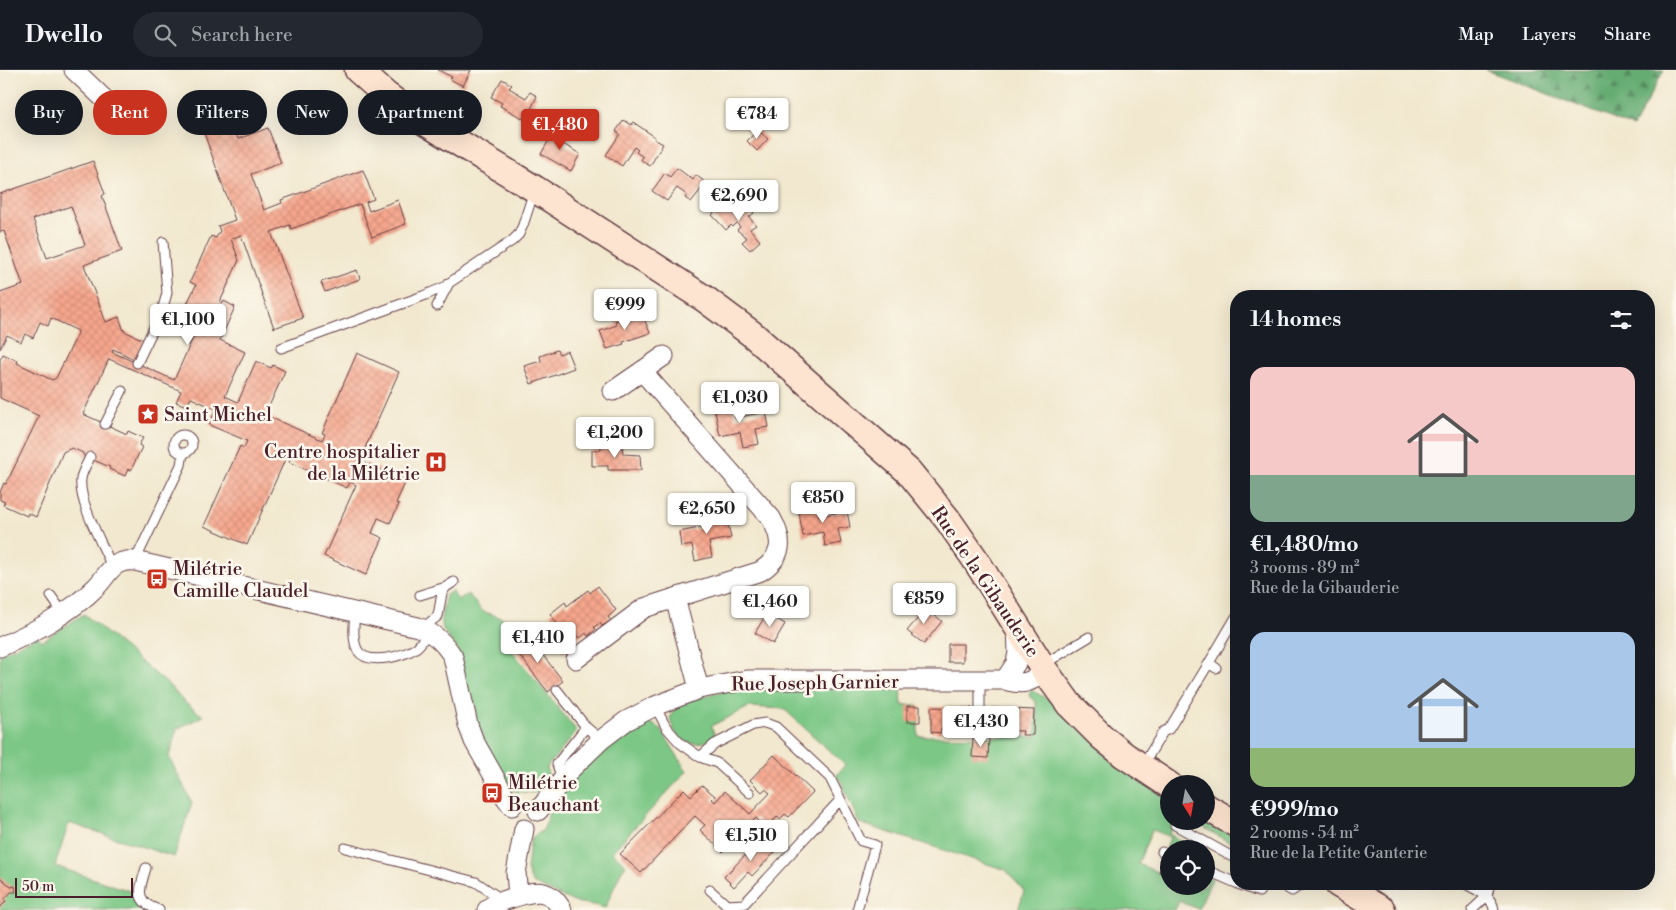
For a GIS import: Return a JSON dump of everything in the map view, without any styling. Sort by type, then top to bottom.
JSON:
[{"type":"street","points":[[74,70],[95,90]]},
{"type":"street","name":"Rue de la Gibauderie","points":[[358,70],[386,95],[415,116],[535,189],[690,289],[752,334],[909,472],[948,520],[976,559],[1017,626],[1038,670],[1102,738],[1160,779]]},
{"type":"street","points":[[613,390],[664,356]]},
{"type":"street","points":[[576,659],[644,608],[761,571],[771,564],[778,554],[780,540],[771,518],[642,371]]},
{"type":"street","points":[[0,647],[63,614],[80,602],[97,586],[112,567],[126,560],[428,627],[447,647],[453,657],[468,725],[474,742],[501,791],[512,806]]},
{"type":"street","points":[[676,598],[699,689]]},
{"type":"street","points":[[1005,680],[1016,662],[1018,652],[1017,626]]},
{"type":"street","points":[[1005,680],[1020,673],[1038,670]]},
{"type":"street","name":"Rue Joseph Garnier","points":[[538,811],[562,780],[601,740],[626,721],[655,706],[699,689],[747,680],[1005,680]]},
{"type":"street","points":[[1215,811],[1230,820]]},
{"type":"street","points":[[511,899],[524,829]]},
{"type":"street","points":[[1348,890],[1382,910]]},
{"type":"street","points":[[487,910],[490,906],[528,893],[540,891],[551,895],[562,910]]},
{"type":"lane","points":[[281,348],[447,286],[468,269],[512,242],[519,234],[535,189]]},
{"type":"lane","points":[[137,363],[162,311],[167,293],[163,242]]},
{"type":"lane","points":[[437,306],[447,286]]},
{"type":"lane","points":[[105,424],[122,391]]},
{"type":"lane","points":[[135,561],[181,465],[183,453]]},
{"type":"lane","points":[[90,457],[82,479],[81,491],[112,567]]},
{"type":"lane","points":[[420,595],[446,587],[454,582]]},
{"type":"lane","points":[[355,612],[356,644],[360,654],[388,658],[401,656],[423,642],[428,627],[438,616],[442,593],[446,587]]},
{"type":"lane","points":[[51,596],[63,614]]},
{"type":"lane","points":[[1142,767],[1163,732],[1171,730],[1193,698],[1212,666],[1230,629]]},
{"type":"lane","points":[[1038,670],[1089,637]]},
{"type":"lane","points":[[980,680],[980,733]]},
{"type":"lane","points":[[558,690],[586,727],[601,740]]},
{"type":"lane","points":[[655,706],[666,727],[680,743],[700,757],[717,763],[750,793]]},
{"type":"lane","points":[[700,757],[715,744],[753,725],[765,723],[776,727],[830,778],[861,841],[875,845],[857,910]]},
{"type":"lane","points":[[562,780],[557,764],[586,727]]},
{"type":"lane","points":[[710,890],[727,905],[744,904],[840,800]]},
{"type":"lane","points":[[1184,830],[1230,857]]},
{"type":"lane","points":[[345,848],[476,882],[511,899]]},
{"type":"lane","points":[[146,868],[140,890],[140,898],[149,907],[159,910]]},
{"type":"lane","points":[[1215,874],[1230,880]]},
{"type":"lane","points":[[1477,890],[1493,901],[1494,910]]},
{"type":"lane","points":[[1472,910],[1488,896],[1489,890]]},
{"type":"green space","points":[[1486,70],[1664,70],[1633,127]]},
{"type":"green space","points":[[452,591],[458,600],[468,594],[482,611],[522,625],[503,640],[577,731],[546,768],[551,783],[541,793],[512,791],[480,737],[457,649],[443,630],[441,617],[446,595]]},
{"type":"green space","points":[[84,614],[170,686],[183,701],[203,716],[177,729],[169,757],[192,803],[174,857],[69,823],[55,866],[133,892],[142,910],[0,910],[0,654],[38,636],[42,641]]},
{"type":"green space","points":[[901,688],[902,705],[918,705],[918,736],[1036,737],[1036,702],[1029,696],[1031,690],[1053,702],[1160,785],[1160,830],[1171,830],[1169,834],[1179,840],[1169,840],[1170,837],[1152,830],[1138,864],[1160,873],[1160,895],[1205,895],[1198,909],[1179,901],[1175,910],[1018,910],[1024,891],[1006,870],[859,823],[841,781],[836,776],[845,765],[784,709],[749,707],[711,726],[716,737],[700,743],[687,742],[676,734],[670,718],[677,705],[734,689]]},
{"type":"green space","points":[[646,721],[660,728],[687,771],[612,852],[626,865],[605,908],[574,902],[533,883],[527,869],[530,843],[534,836],[543,830],[549,811],[568,785],[613,738]]},
{"type":"green space","points":[[1215,825],[1230,831],[1230,843],[1208,830],[1215,830]]},
{"type":"building","points":[[438,70],[471,70],[463,86],[450,79],[452,77]]},
{"type":"building","points":[[502,79],[512,85],[509,88],[526,98],[530,92],[537,96],[526,120],[500,106],[502,103],[491,97]]},
{"type":"building","points":[[624,120],[632,125],[633,122],[663,144],[650,166],[641,160],[643,157],[636,152],[638,150],[634,147],[622,166],[606,155],[620,134],[616,131]]},
{"type":"building","points":[[553,126],[563,132],[558,141],[580,154],[571,171],[541,154],[549,140],[546,138]]},
{"type":"building","points":[[268,128],[281,163],[251,174],[264,210],[282,203],[281,200],[363,170],[374,199],[366,202],[369,211],[398,200],[406,224],[372,237],[360,204],[291,229],[290,225],[271,232],[303,318],[274,328],[241,235],[231,239],[239,260],[220,302],[223,303],[224,301],[235,307],[220,340],[245,352],[225,396],[238,402],[256,361],[271,368],[273,365],[285,371],[265,415],[322,440],[325,434],[322,433],[357,353],[399,372],[358,464],[364,467],[365,463],[406,481],[396,503],[399,504],[390,523],[378,518],[372,533],[383,538],[366,575],[324,556],[356,485],[350,482],[347,488],[289,462],[292,455],[288,453],[247,545],[204,526],[240,446],[244,448],[247,441],[209,425],[216,409],[191,398],[187,406],[176,402],[181,391],[109,359],[83,414],[127,434],[128,431],[143,438],[139,445],[142,447],[131,470],[128,469],[125,476],[72,448],[63,452],[36,517],[28,513],[27,516],[3,505],[5,502],[0,500],[0,492],[4,483],[6,484],[39,416],[0,398],[0,360],[3,354],[52,380],[56,378],[78,331],[51,318],[48,326],[40,322],[33,338],[25,334],[21,342],[7,335],[0,349],[0,293],[23,285],[4,231],[0,232],[0,194],[93,161],[105,194],[102,196],[122,251],[84,265],[106,322],[119,317],[124,331],[144,340],[136,360],[113,349],[112,352],[174,380],[201,320],[183,312],[196,285],[190,282],[211,236],[216,238],[220,231],[218,226],[235,220],[205,135],[237,135],[238,139],[249,135],[267,135]],"holes":[[[71,206],[85,245],[47,258],[33,219]]]},
{"type":"building","points":[[758,130],[768,139],[757,151],[747,141]]},
{"type":"building","points":[[677,168],[693,180],[696,175],[706,183],[691,202],[685,198],[687,195],[677,188],[667,201],[652,191],[665,173],[670,177]]},
{"type":"building","points":[[735,199],[742,207],[745,204],[754,213],[749,217],[756,225],[750,229],[760,241],[750,250],[742,242],[747,238],[737,230],[740,227],[737,223],[733,227],[731,225],[726,230],[712,215],[717,210],[720,213]]},
{"type":"building","points":[[357,270],[360,279],[325,292],[321,282]]},
{"type":"building","points":[[634,314],[636,318],[643,316],[650,333],[607,349],[600,331],[617,325],[615,321]]},
{"type":"building","points":[[557,350],[559,354],[567,351],[574,368],[531,384],[524,366],[541,361],[540,356]]},
{"type":"building","points":[[733,403],[735,418],[766,412],[769,427],[756,429],[759,444],[743,447],[740,432],[720,436],[714,406]]},
{"type":"building","points":[[601,445],[622,445],[623,454],[640,455],[641,470],[608,470],[608,466],[592,466],[592,450],[601,450]]},
{"type":"building","points":[[816,503],[819,516],[847,511],[850,527],[838,529],[841,543],[825,546],[823,532],[803,536],[798,507]]},
{"type":"building","points":[[725,509],[731,538],[709,542],[712,557],[695,561],[692,545],[681,547],[679,532],[709,526],[706,513]]},
{"type":"building","points":[[598,586],[616,610],[608,617],[611,621],[602,626],[600,623],[594,627],[596,629],[588,636],[586,633],[580,638],[578,636],[571,642],[573,644],[563,652],[553,639],[563,631],[550,614],[565,602],[567,606],[588,590],[590,593]]},
{"type":"building","points":[[921,605],[942,621],[924,644],[907,631],[918,618],[914,615]]},
{"type":"building","points":[[767,613],[785,624],[773,644],[755,633]]},
{"type":"building","points":[[528,636],[563,681],[548,692],[513,647]]},
{"type":"building","points":[[948,644],[963,644],[963,662],[948,662]]},
{"type":"building","points":[[907,706],[920,706],[920,722],[907,722]]},
{"type":"building","points":[[931,707],[972,708],[971,729],[941,728],[941,733],[931,732]]},
{"type":"building","points":[[992,708],[1034,710],[1033,735],[1022,735],[1023,731],[992,730]]},
{"type":"building","points":[[973,737],[989,738],[988,758],[972,757]]},
{"type":"building","points":[[774,755],[813,792],[789,817],[785,814],[780,819],[777,817],[766,828],[756,818],[723,852],[700,830],[705,825],[695,816],[641,873],[620,854],[684,789],[691,796],[702,785],[715,796],[712,799],[715,802],[725,791],[750,814],[770,793],[765,789],[762,792],[750,780]]},
{"type":"building","points":[[759,841],[765,847],[771,841],[778,849],[752,876],[748,872],[734,887],[724,877]]},
{"type":"building","points":[[0,877],[11,887],[15,886],[16,892],[11,892],[0,908]]},
{"type":"place","name":"Saint Michel","points":[[148,414]]},
{"type":"place","name":"Centre hospitalier de la Milétrie","points":[[436,462]]},
{"type":"place","name":"Milétrie Camille Claudel","points":[[157,579]]},
{"type":"place","name":"Milétrie Beauchant","points":[[492,793]]}]
